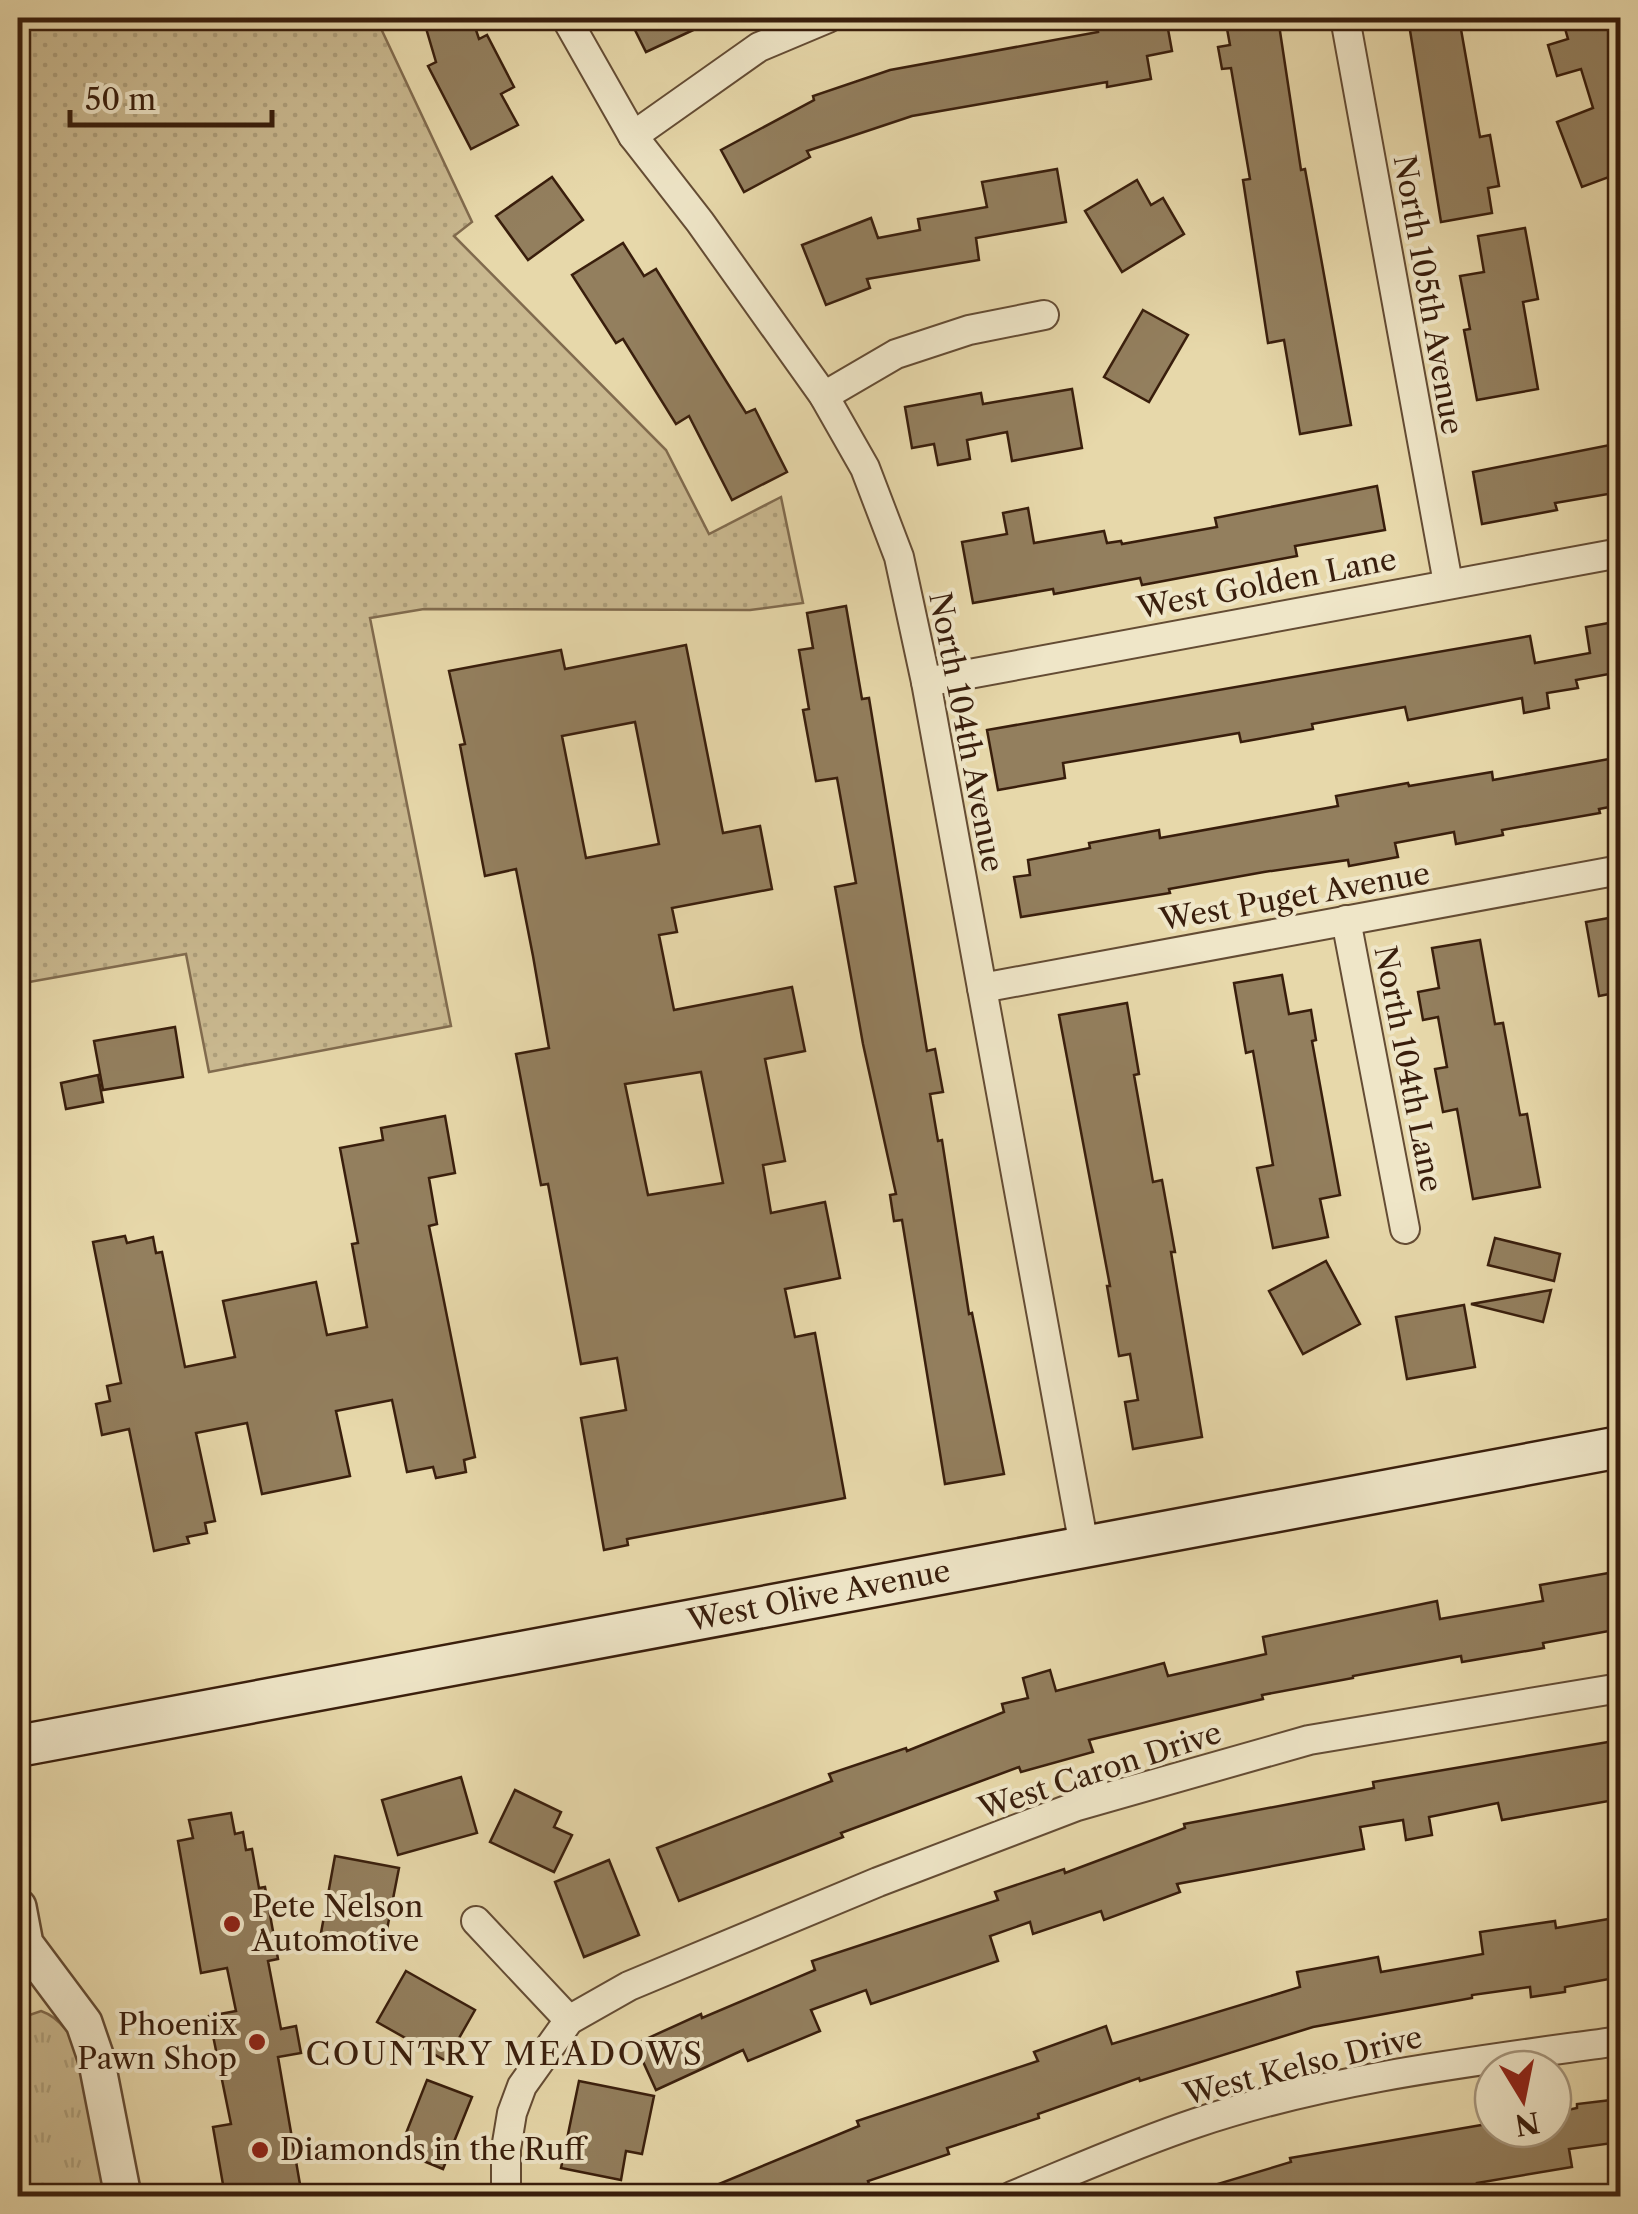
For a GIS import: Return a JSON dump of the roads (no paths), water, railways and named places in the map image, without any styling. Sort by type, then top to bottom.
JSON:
[{"type":"main road","name":"West Olive Avenue","points":[[18,1746],[1620,1447]]},
{"type":"street","name":"North 104th Avenue","points":[[566,18],[632,136],[700,222],[824,396],[864,468],[899,557],[926,682],[1084,1546]]},
{"type":"street","points":[[632,136],[759,47],[828,18]]},
{"type":"street","name":"North 105th Avenue","points":[[1345,18],[1448,583]]},
{"type":"street","points":[[824,396],[896,354],[969,330],[1044,315]]},
{"type":"street","name":"West Golden Lane","points":[[926,682],[1620,553]]},
{"type":"street","name":"West Puget Avenue","points":[[982,988],[1620,870]]},
{"type":"street","name":"North 104th Lane","points":[[1346,920],[1405,1229]]},
{"type":"street","name":"West Caron Drive","points":[[506,2196],[506,2149],[512,2113],[522,2086],[569,2020],[629,1986],[878,1882],[1076,1806],[1309,1740],[1620,1688]]},
{"type":"street","points":[[18,1906],[21,1952],[84,2023],[104,2089],[123,2196]]},
{"type":"street","points":[[476,1921],[569,2020]]},
{"type":"street","name":"West Kelso Drive","points":[[1012,2196],[1197,2123],[1306,2092],[1409,2070],[1620,2042]]},
{"type":"place","name":"Pete Nelson Automotive","points":[[232,1924]]},
{"type":"place","name":"Phoenix Pawn Shop","points":[[257,2042]]},
{"type":"place","name":"Diamonds in the Ruff","points":[[260,2150]]},
{"type":"district","name":"COUNTRY MEADOWS","points":[[505,2054]]}]
